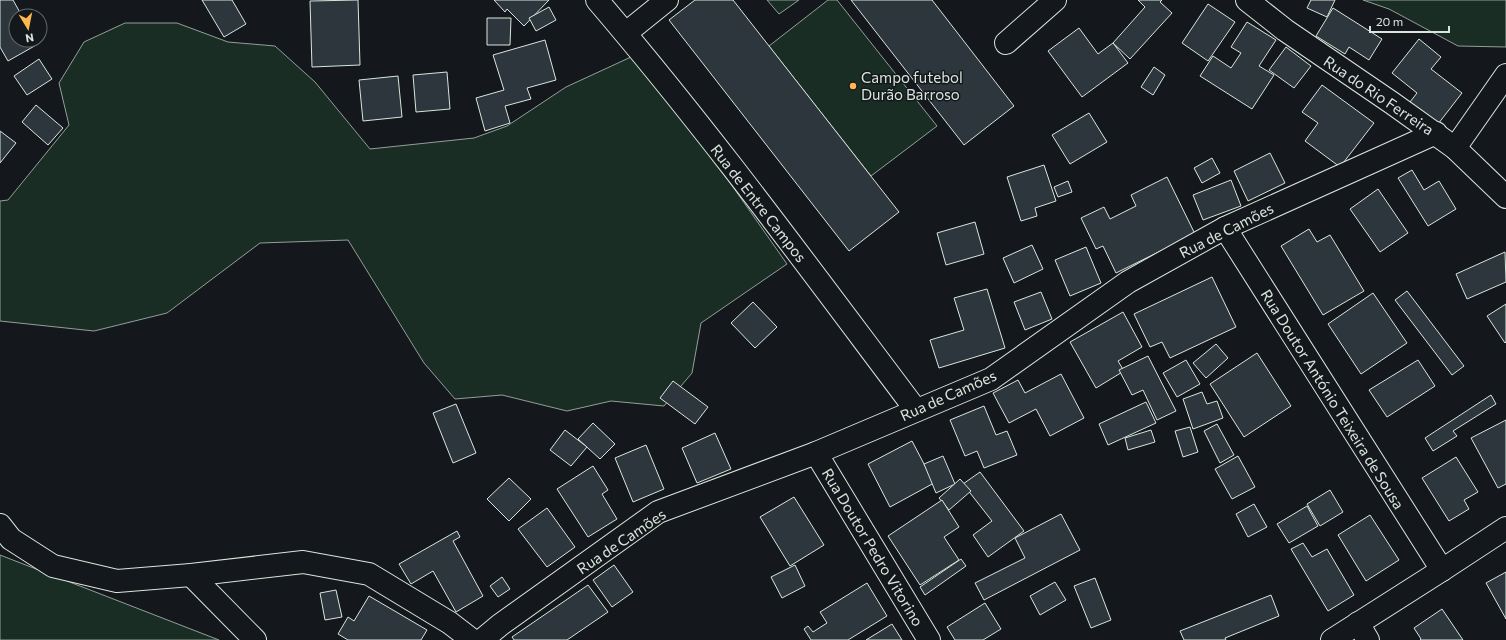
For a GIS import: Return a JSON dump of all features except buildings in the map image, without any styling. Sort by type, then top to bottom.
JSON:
[{"type":"street","name":"Rua de Entre Campos","points":[[597,0],[626,33],[747,186],[916,410]]},
{"type":"street","points":[[626,33],[666,0]]},
{"type":"street","name":"Rua do Rio Ferreira","points":[[1247,0],[1285,30],[1436,133],[1455,148],[1506,197]]},
{"type":"street","points":[[1006,43],[1043,4]]},
{"type":"street","points":[[1455,148],[1506,75]]},
{"type":"street","name":"Rua de Camões","points":[[482,640],[500,624],[658,512],[816,453],[991,379],[1128,282],[1225,228],[1436,133]]},
{"type":"street","name":"Rua Doutor António Teixeira de Sousa","points":[[1225,228],[1442,570]]},
{"type":"street","name":"Rua Doutor Pedro Vitorino","points":[[816,453],[930,640]]},
{"type":"street","points":[[0,525],[11,539],[53,566],[116,581],[191,575],[303,562],[369,574],[450,623],[472,640]]},
{"type":"street","points":[[1332,640],[1363,632],[1442,570],[1506,528]]},
{"type":"street","points":[[191,575],[254,640]]},
{"type":"green space","points":[[767,0],[799,0],[779,14]]},
{"type":"green space","name":"Campo futebol Durão Barroso","points":[[828,0],[837,0],[937,126],[871,176],[769,46]]},
{"type":"green space","points":[[1363,0],[1506,0],[1506,47],[1458,46],[1389,9]]},
{"type":"green space","points":[[125,23],[177,23],[228,42],[275,46],[315,82],[370,149],[474,138],[507,126],[566,87],[631,57],[698,137],[787,264],[701,323],[692,373],[664,406],[611,401],[567,411],[502,395],[455,399],[424,363],[348,240],[260,243],[167,313],[94,331],[0,321],[0,201],[8,200],[69,125],[59,83],[84,42]]},
{"type":"green space","points":[[0,555],[219,640],[0,640]]},
{"type":"place","name":"Campo futebol Durão Barroso","points":[[853,86]]}]
